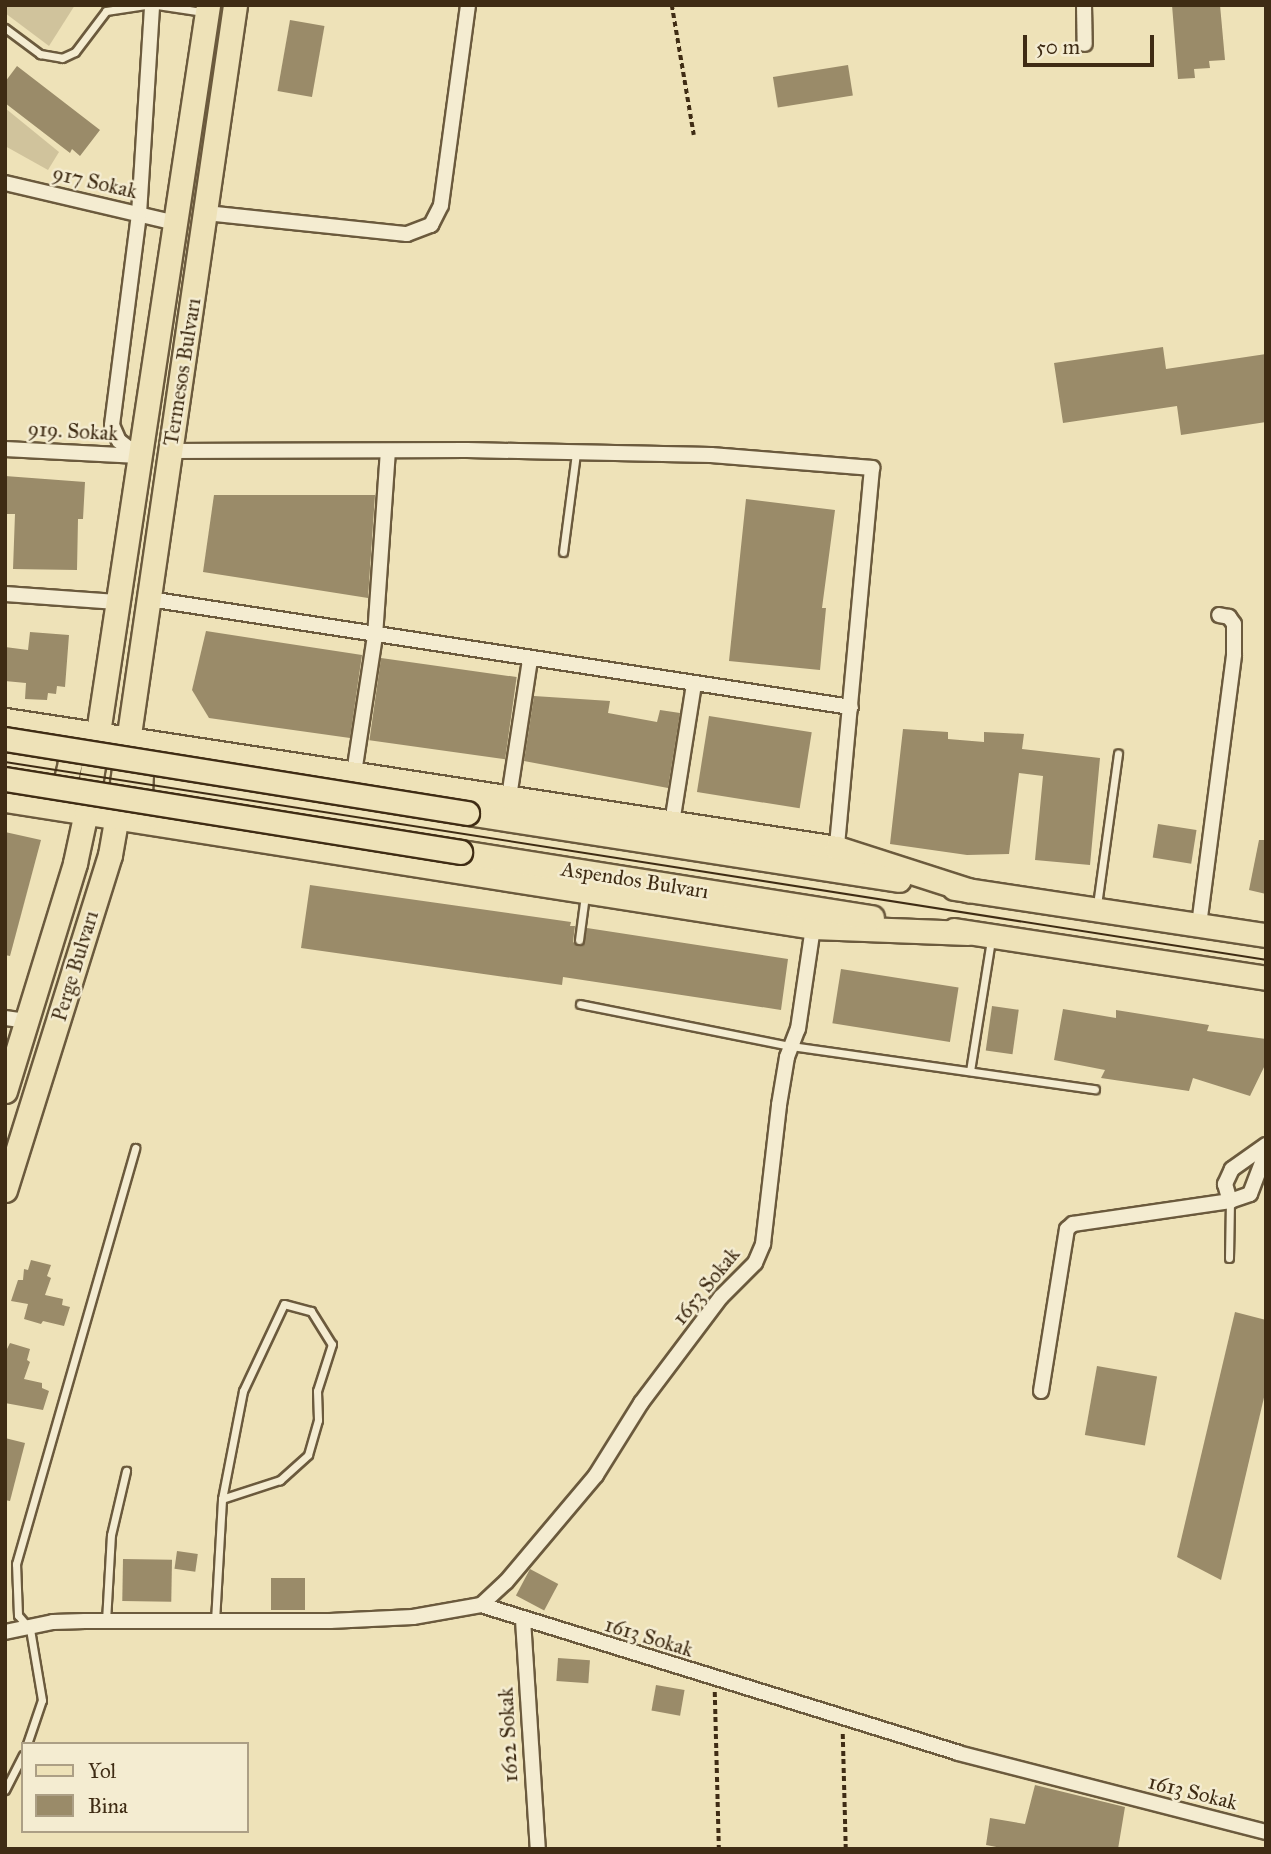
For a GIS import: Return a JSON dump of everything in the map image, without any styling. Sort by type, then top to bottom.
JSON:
[{"type":"main road","name":"Termesos Bulvarı","points":[[128,739],[235,5]]},
{"type":"main road","name":"Termesos Bulvarı","points":[[97,734],[207,9]]},
{"type":"main road","points":[[5,720],[837,848],[968,890]]},
{"type":"main road","points":[[34,804],[52,801],[65,784],[71,763],[68,741],[52,728]]},
{"type":"main road","name":"Perge Bulvarı","points":[[5,1091],[16,1019],[75,863],[86,812],[97,734]]},
{"type":"main road","name":"Aspendos Bulvarı","points":[[5,739],[1266,936]]},
{"type":"main road","name":"Perge Bulvarı","points":[[5,1190],[110,855],[128,739]]},
{"type":"main road","points":[[166,825],[147,814],[140,793],[141,772],[153,753],[172,745]]},
{"type":"main road","name":"Aspendos Bulvarı","points":[[5,779],[1266,978]]},
{"type":"main road","points":[[5,800],[813,927],[968,933]]},
{"type":"street","points":[[139,456],[119,441],[112,425],[139,214],[154,5]]},
{"type":"street","points":[[206,213],[407,234],[431,225],[441,205],[467,5]]},
{"type":"street","points":[[1084,5],[1085,44]]},
{"type":"street","name":"917 Sokak","points":[[5,183],[176,223]]},
{"type":"street","name":"919. Sokak","points":[[5,449],[139,456]]},
{"type":"street","points":[[170,451],[711,455],[872,468],[837,848]]},
{"type":"street","points":[[354,773],[375,636],[388,451]]},
{"type":"street","points":[[5,594],[117,602]]},
{"type":"street","points":[[149,599],[530,660],[851,707]]},
{"type":"street","points":[[1199,925],[1234,654],[1234,624],[1229,618],[1219,615]]},
{"type":"street","points":[[509,797],[530,660]]},
{"type":"street","points":[[672,823],[694,684]]},
{"type":"street","name":"1653 Sokak","points":[[481,1605],[506,1582],[596,1475],[641,1403],[721,1297],[755,1263],[763,1244],[779,1105],[791,1046],[798,1029],[813,927]]},
{"type":"street","points":[[1230,1201],[1225,1184],[1232,1169],[1266,1145]]},
{"type":"street","points":[[1041,1391],[1068,1229],[1073,1224],[1230,1201],[1250,1194],[1266,1152]]},
{"type":"street","name":"1613 Sokak","points":[[5,1632],[30,1629],[53,1622],[215,1622],[413,1617],[481,1605],[958,1753],[1266,1832]]},
{"type":"street","name":"1622 Sokak","points":[[523,1620],[538,1849]]},
{"type":"lane","points":[[5,28],[40,54],[62,58],[75,52],[106,10],[146,5]]},
{"type":"lane","points":[[154,5],[207,9]]},
{"type":"lane","points":[[563,552],[576,453]]},
{"type":"lane","points":[[1097,909],[1118,754]]},
{"type":"lane","points":[[579,940],[585,891]]},
{"type":"lane","points":[[970,1071],[992,936]]},
{"type":"lane","points":[[580,1004],[791,1046],[1095,1089]]},
{"type":"lane","points":[[28,1742],[42,1700],[30,1629],[18,1615],[16,1564],[135,1148]]},
{"type":"lane","points":[[1229,1258],[1230,1201]]},
{"type":"lane","points":[[215,1622],[222,1499],[243,1391],[284,1304],[311,1311],[332,1344],[317,1391],[318,1420],[307,1455],[280,1480],[222,1499]]},
{"type":"lane","points":[[106,1621],[111,1535],[126,1471]]},
{"type":"lane","points":[[5,1790],[21,1759]]},
{"type":"path","points":[[672,5],[694,135]]},
{"type":"path","points":[[715,1679],[713,1720],[719,1849]]},
{"type":"path","points":[[843,1718],[846,1849]]},
{"type":"shaded area","points":[[5,5],[75,5],[49,46],[5,13]]},
{"type":"shaded area","points":[[5,108],[59,152],[48,170],[5,146]]},
{"type":"building","points":[[1172,5],[1220,5],[1225,60],[1209,61],[1210,68],[1194,69],[1195,78],[1178,79]]},
{"type":"building","points":[[290,20],[324,26],[312,97],[277,91]]},
{"type":"building","points":[[848,65],[853,96],[778,108],[773,77]]},
{"type":"building","points":[[17,66],[100,130],[80,156],[72,149],[70,153],[5,103],[5,82]]},
{"type":"building","points":[[1163,347],[1166,369],[1266,354],[1266,422],[1181,435],[1177,406],[1063,423],[1054,363]]},
{"type":"building","points":[[5,476],[85,482],[83,519],[78,519],[77,570],[13,569],[15,514],[5,514]]},
{"type":"building","points":[[214,495],[375,495],[368,598],[203,572]]},
{"type":"building","points":[[746,499],[835,510],[822,608],[826,608],[820,670],[729,661]]},
{"type":"building","points":[[206,631],[362,655],[350,738],[209,718],[192,690]]},
{"type":"building","points":[[30,632],[69,635],[65,687],[57,686],[56,694],[48,693],[47,700],[25,699],[26,683],[5,681],[5,647],[28,650]]},
{"type":"building","points":[[381,658],[517,677],[505,759],[369,740]]},
{"type":"building","points":[[534,696],[610,701],[608,713],[657,722],[660,710],[680,713],[668,788],[524,761]]},
{"type":"building","points":[[709,716],[812,732],[800,808],[697,792]]},
{"type":"building","points":[[903,729],[948,732],[948,739],[984,742],[984,732],[1024,734],[1022,749],[1100,758],[1090,865],[1035,860],[1043,776],[1019,773],[1009,854],[967,855],[890,844]]},
{"type":"building","points":[[1158,824],[1197,830],[1191,864],[1153,858]]},
{"type":"building","points":[[5,832],[41,840],[10,956],[5,955]]},
{"type":"building","points":[[1259,840],[1266,840],[1266,894],[1249,890]]},
{"type":"building","points":[[310,885],[571,922],[570,926],[575,926],[573,942],[578,946],[584,943],[587,928],[788,959],[781,1010],[563,977],[562,985],[301,948]]},
{"type":"building","points":[[841,969],[959,988],[950,1042],[832,1023]]},
{"type":"building","points":[[992,1006],[1019,1010],[1012,1054],[986,1051]]},
{"type":"building","points":[[1063,1009],[1116,1018],[1116,1010],[1209,1025],[1207,1031],[1266,1039],[1266,1063],[1250,1096],[1193,1078],[1189,1091],[1101,1078],[1105,1070],[1054,1060]]},
{"type":"building","points":[[31,1260],[51,1265],[47,1276],[51,1278],[45,1295],[63,1299],[62,1305],[70,1307],[64,1326],[24,1319],[28,1304],[11,1301],[18,1280],[23,1280],[24,1269],[28,1270]]},
{"type":"building","points":[[1235,1312],[1266,1320],[1266,1389],[1221,1580],[1177,1557]]},
{"type":"building","points":[[10,1343],[30,1349],[27,1360],[30,1362],[24,1379],[42,1383],[42,1388],[49,1391],[43,1410],[5,1403],[5,1353]]},
{"type":"building","points":[[1097,1366],[1157,1377],[1145,1446],[1085,1435]]},
{"type":"building","points":[[5,1438],[25,1443],[10,1501],[5,1500]]},
{"type":"building","points":[[177,1551],[198,1554],[195,1572],[174,1569]]},
{"type":"building","points":[[123,1559],[172,1560],[171,1602],[122,1601]]},
{"type":"building","points":[[530,1569],[558,1584],[544,1611],[516,1595]]},
{"type":"building","points":[[271,1578],[305,1578],[305,1610],[271,1610]]},
{"type":"building","points":[[558,1658],[590,1660],[588,1683],[556,1681]]},
{"type":"building","points":[[656,1685],[685,1690],[680,1716],[651,1711]]},
{"type":"building","points":[[1035,1785],[1125,1807],[1118,1849],[1007,1849],[986,1845],[990,1818],[1025,1824]]},
{"type":"tram line","points":[[5,762],[1266,960]]}]
